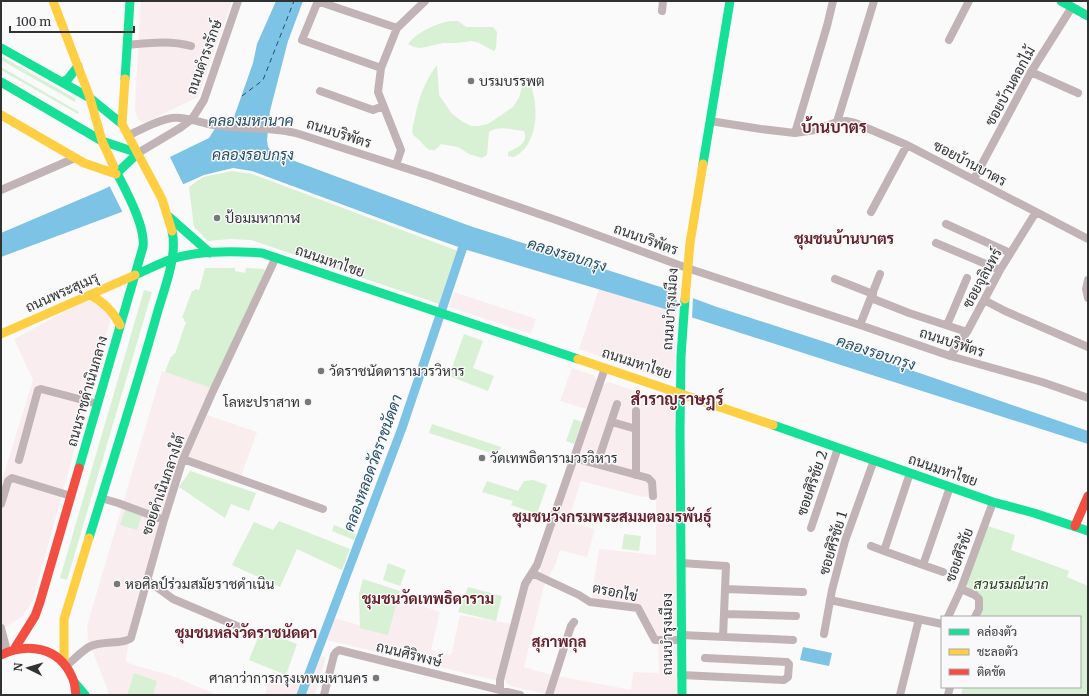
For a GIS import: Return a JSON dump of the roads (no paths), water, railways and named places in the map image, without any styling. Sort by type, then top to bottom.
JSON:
[{"type":"main road","name":"ถนนราชดำเนินกลาง","points":[[8,651],[36,612],[98,404],[144,239],[135,211],[117,176],[102,141],[90,98],[53,1]]},
{"type":"main road","points":[[122,124],[130,1]]},
{"type":"main road","name":"ถนนบำรุงเมือง","points":[[682,695],[680,393],[682,334],[691,235],[730,1]]},
{"type":"main road","points":[[1061,1],[1088,16]]},
{"type":"main road","points":[[1,48],[90,98],[122,124],[130,135],[162,199],[173,237],[172,259],[158,311],[64,619],[65,664]]},
{"type":"main road","points":[[62,82],[68,79],[78,66]]},
{"type":"main road","points":[[1,82],[102,141],[138,153]]},
{"type":"main road","points":[[1,115],[84,163],[117,176],[138,153]]},
{"type":"main road","points":[[168,216],[210,254]]},
{"type":"main road","name":"ถนนมหาไชย","points":[[172,259],[210,254],[251,253],[262,253],[276,257],[680,393],[993,502],[1088,531]]},
{"type":"main road","name":"ถนนพระสุเมรุ","points":[[1,334],[172,259]]},
{"type":"main road","points":[[90,295],[100,299],[109,306],[116,315],[120,325]]},
{"type":"main road","points":[[1075,526],[1088,496]]},
{"type":"main road","points":[[8,651],[30,647],[52,653],[65,664],[74,682],[85,695]]},
{"type":"main road","points":[[74,682],[76,695]]},
{"type":"street","name":"ถนนดำรงรักษ์","points":[[138,153],[192,120],[204,100],[238,1]]},
{"type":"street","points":[[380,68],[302,40],[302,38],[318,1],[396,28]]},
{"type":"street","points":[[396,165],[401,150],[378,92],[380,68],[396,28],[425,1]]},
{"type":"street","points":[[662,1],[662,11]]},
{"type":"street","points":[[795,133],[833,1]]},
{"type":"street","points":[[837,122],[874,1]]},
{"type":"street","points":[[949,40],[969,1]]},
{"type":"street","name":"ซอยบ้านดอกไม้","points":[[974,179],[1031,72],[1072,7]]},
{"type":"street","points":[[127,45],[162,41],[182,43],[191,46]]},
{"type":"street","points":[[1031,72],[1078,93]]},
{"type":"street","points":[[320,91],[373,110],[383,106]]},
{"type":"street","points":[[130,135],[164,119],[184,118],[192,120]]},
{"type":"street","name":"ถนนบริพัตร","points":[[192,120],[214,125],[278,129],[299,134],[396,165],[559,221],[687,268],[950,356],[1042,382],[1088,398]]},
{"type":"street","name":"ซอยบ้านบาตร","points":[[710,121],[795,133],[815,130],[837,122],[855,122],[907,145],[1088,239]]},
{"type":"street","points":[[871,212],[907,145]]},
{"type":"street","points":[[1,190],[76,158]]},
{"type":"street","name":"ซอยจุลินทร์","points":[[950,356],[967,332],[1000,270],[1036,212]]},
{"type":"street","points":[[946,224],[1010,253]]},
{"type":"street","points":[[936,243],[1000,270]]},
{"type":"street","name":"ซอยดำเนินกลางใต้","points":[[65,664],[92,645],[102,642],[128,642],[131,638],[164,520],[183,459],[276,257]]},
{"type":"street","points":[[860,325],[880,274]]},
{"type":"street","points":[[947,325],[967,278]]},
{"type":"street","points":[[835,279],[909,313],[967,332]]},
{"type":"street","points":[[1088,280],[1086,289],[1088,298]]},
{"type":"street","points":[[984,300],[1005,311],[1088,347]]},
{"type":"street","points":[[500,691],[500,680],[525,584],[537,566],[605,368]]},
{"type":"street","points":[[19,460],[38,390],[41,389],[98,404]]},
{"type":"street","points":[[597,464],[618,404]]},
{"type":"street","points":[[636,411],[636,475]]},
{"type":"street","points":[[612,422],[636,429]]},
{"type":"street","name":"ซอยศิริชัย 2","points":[[810,528],[838,448]]},
{"type":"street","points":[[574,458],[651,479],[653,496]]},
{"type":"street","points":[[183,459],[323,510]]},
{"type":"street","name":"ซอยศิริชัย 1","points":[[824,634],[830,600],[845,541],[874,460]]},
{"type":"street","points":[[884,551],[910,473]]},
{"type":"street","points":[[1,504],[8,481],[12,478],[71,496]]},
{"type":"street","points":[[923,565],[950,487]]},
{"type":"street","points":[[101,498],[164,520]]},
{"type":"street","name":"ซอยศิริชัย","points":[[948,616],[961,589],[993,502]]},
{"type":"street","points":[[870,546],[943,572]]},
{"type":"street","points":[[681,563],[726,566],[723,637]]},
{"type":"street","name":"ตรอกไข่","points":[[532,574],[579,595],[590,602],[638,608],[656,640],[681,638]]},
{"type":"street","points":[[147,580],[173,599],[237,626]]},
{"type":"street","points":[[726,589],[803,592]]},
{"type":"street","points":[[961,589],[975,595],[978,598],[979,609],[976,616]]},
{"type":"street","points":[[830,600],[941,624]]},
{"type":"street","points":[[725,614],[796,616]]},
{"type":"street","points":[[900,695],[919,619]]},
{"type":"street","points":[[549,695],[571,626],[574,622]]},
{"type":"street","points":[[1,628],[8,651]]},
{"type":"street","points":[[681,638],[723,637],[793,640]]},
{"type":"street","name":"ถนนศิริพงษ์","points":[[324,695],[334,655],[339,650],[520,695]]},
{"type":"street","points":[[681,675],[784,680],[788,678],[789,664],[787,662],[705,658]]},
{"type":"water","name":"คลองรอบกรุง","points":[[276,1],[303,1],[288,41],[270,111],[267,140],[268,147],[273,153],[470,226],[676,292],[1088,431],[1088,444],[675,312],[467,250],[252,171],[233,168],[204,175],[119,213],[1,257],[1,233],[102,190],[209,138],[221,119],[233,120],[253,63],[257,44]]},
{"type":"water","points":[[803,647],[832,653],[829,666],[800,660]]},
{"type":"waterway","name":"คลองหลอดวัดราชนัดดา","points":[[301,695],[402,428],[466,238]]},
{"type":"place","name":"บรมบรรพต","points":[[471,81]]},
{"type":"place","name":"ป้อมมหากาฬ","points":[[217,218]]},
{"type":"place","name":"วัดราชนัดดารามวรวิหาร","points":[[321,371]]},
{"type":"place","name":"โลหะปราสาท","points":[[308,402]]},
{"type":"place","name":"วัดเทพธิดารามวรวิหาร","points":[[482,458]]},
{"type":"place","name":"หอศิลป์ร่วมสมัยราชดำเนิน","points":[[117,584]]},
{"type":"place","name":"ศาลาว่าการกรุงเทพมหานคร","points":[[376,678]]},
{"type":"district","name":"บ้านบาตร","points":[[834,127]]},
{"type":"district","name":"ชุมชนบ้านบาตร","points":[[844,239]]},
{"type":"district","name":"สำราญราษฎร์","points":[[677,399]]},
{"type":"district","name":"ชุมชนวังกรมพระสมมตอมรพันธุ์","points":[[612,517]]},
{"type":"district","name":"ชุมชนวัดเทพธิดาราม","points":[[428,599]]},
{"type":"district","name":"ชุมชนหลังวัดราชนัดดา","points":[[246,633]]},
{"type":"district","name":"สุภาพกุล","points":[[559,642]]},
{"type":"water label","name":"คลองมหานาค","points":[[251,121]]},
{"type":"park label","name":"สวนรมณีนาถ","points":[[1011,584]]}]
